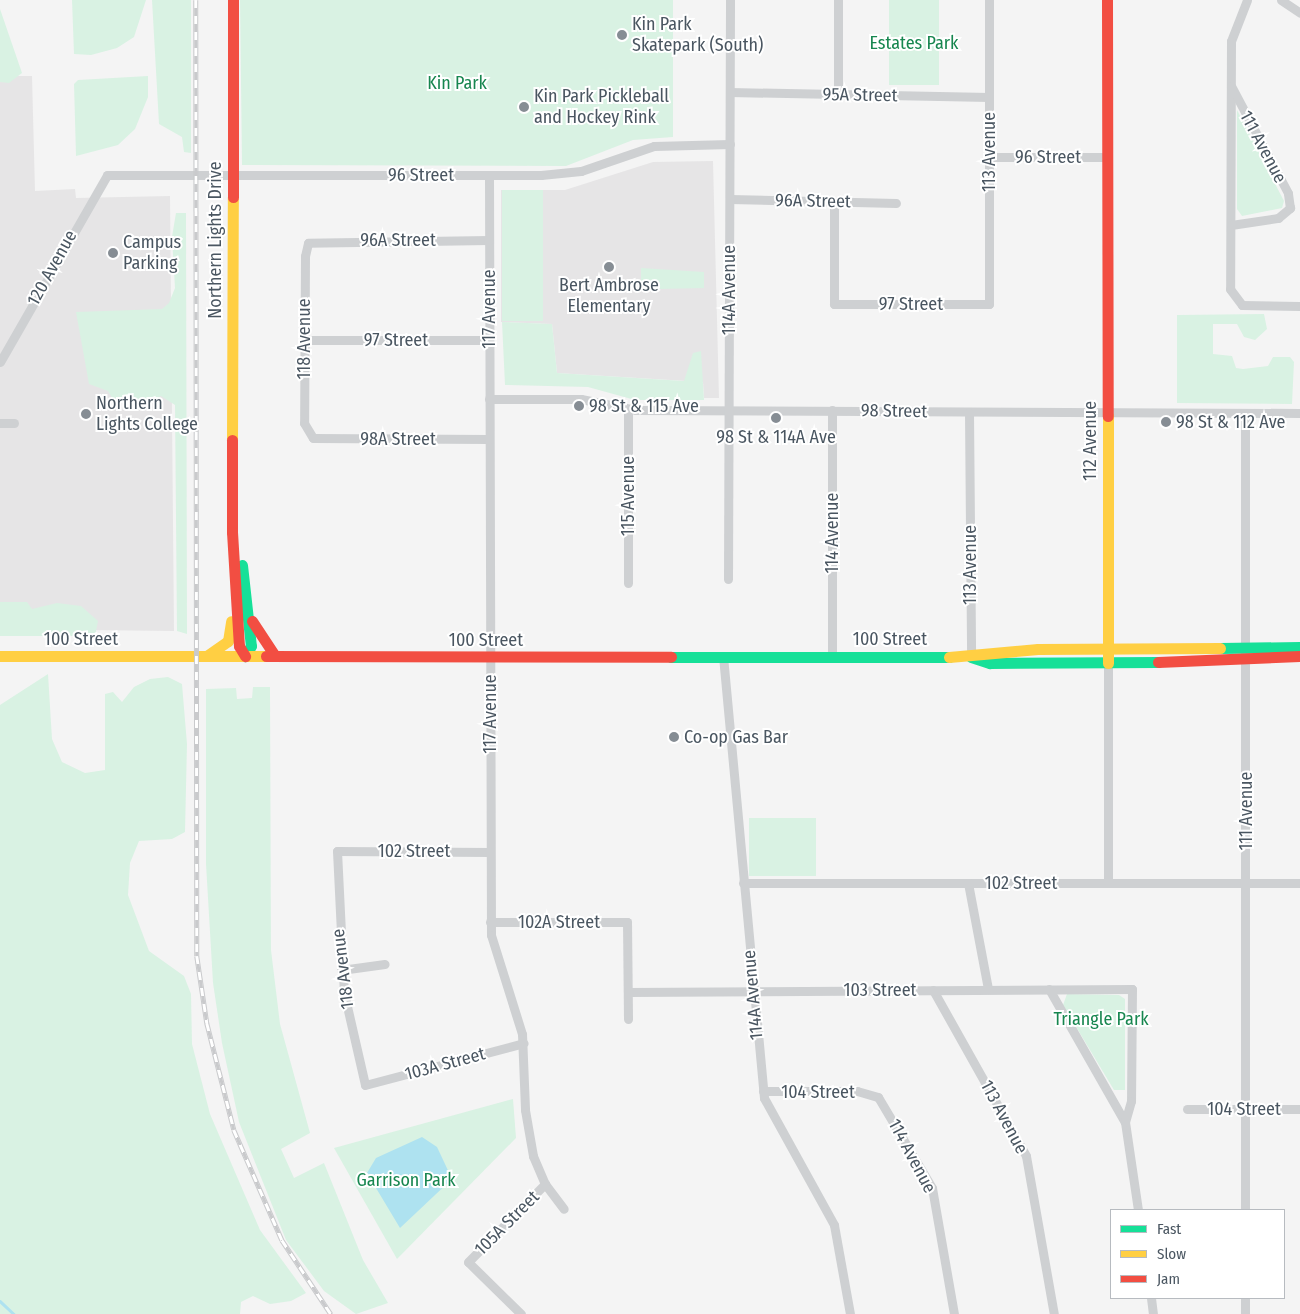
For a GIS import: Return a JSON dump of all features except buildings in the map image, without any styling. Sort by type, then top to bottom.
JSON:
[{"type":"main road","name":"Northern Lights Drive","points":[[233,0],[233,480],[234,568],[239,646],[245,656],[251,646],[250,617],[233,480]]},
{"type":"main road","name":"112 Avenue","points":[[1107,0],[1108,664]]},
{"type":"main road","points":[[206,656],[220,649],[231,634],[234,568]]},
{"type":"main road","points":[[250,617],[275,656]]},
{"type":"main road","name":"100 Street","points":[[971,657],[990,663],[1108,664],[1246,655],[1300,647]]},
{"type":"main road","name":"100 Street","points":[[0,656],[275,656],[490,659],[723,656],[971,657],[1038,649],[1300,656]]},
{"type":"street","name":"114A Avenue","points":[[728,579],[730,0]]},
{"type":"street","points":[[838,0],[838,95]]},
{"type":"street","name":"113 Avenue","points":[[989,0],[989,304]]},
{"type":"street","name":"111 Avenue","points":[[1247,0],[1231,41],[1230,289],[1236,302],[1248,306],[1300,306]]},
{"type":"street","points":[[1281,0],[1300,13]]},
{"type":"street","name":"111 Avenue","points":[[1230,83],[1290,202],[1287,214],[1278,218],[1231,225]]},
{"type":"street","name":"95A Street","points":[[730,92],[989,97]]},
{"type":"street","name":"96 Street","points":[[107,175],[564,174],[654,146],[730,144]]},
{"type":"street","name":"96 Street","points":[[989,157],[1107,157]]},
{"type":"street","name":"120 Avenue","points":[[0,362],[107,175]]},
{"type":"street","name":"117 Avenue","points":[[489,175],[490,922],[495,957],[524,1042],[526,1123],[545,1184],[564,1209]]},
{"type":"street","name":"96A Street","points":[[730,199],[896,203]]},
{"type":"street","name":"97 Street","points":[[834,202],[834,304],[989,304]]},
{"type":"street","name":"96A Street","points":[[308,243],[489,240]]},
{"type":"street","name":"118 Avenue","points":[[308,243],[304,340],[308,436]]},
{"type":"street","name":"97 Street","points":[[304,340],[488,340]]},
{"type":"street","name":"98 Street","points":[[489,399],[581,399],[628,410],[832,410],[1107,414],[1300,413]]},
{"type":"street","name":"115 Avenue","points":[[628,410],[628,583]]},
{"type":"street","name":"114 Avenue","points":[[832,410],[832,657]]},
{"type":"street","name":"113 Avenue","points":[[969,413],[971,657]]},
{"type":"street","name":"111 Avenue","points":[[1245,413],[1246,1209]]},
{"type":"street","points":[[0,424],[14,424]]},
{"type":"street","name":"98A Street","points":[[308,436],[489,439]]},
{"type":"street","name":"114A Avenue","points":[[723,656],[763,1092],[770,1113],[834,1225],[850,1314]]},
{"type":"street","name":"112 Avenue","points":[[1108,664],[1108,883]]},
{"type":"street","name":"118 Avenue","points":[[337,851],[341,970],[365,1085]]},
{"type":"street","name":"102 Street","points":[[337,851],[490,852]]},
{"type":"street","name":"102 Street","points":[[743,883],[1300,883]]},
{"type":"street","points":[[968,883],[988,989]]},
{"type":"street","name":"102A Street","points":[[490,922],[627,922],[628,992]]},
{"type":"street","points":[[341,970],[385,964]]},
{"type":"street","points":[[1049,989],[1125,1122],[1138,1209]]},
{"type":"street","name":"103 Street","points":[[628,992],[1132,989],[1130,1102],[1125,1122]]},
{"type":"street","name":"113 Avenue","points":[[932,990],[1026,1156],[1054,1314]]},
{"type":"street","points":[[628,992],[628,1019]]},
{"type":"street","name":"103A Street","points":[[365,1085],[524,1042]]},
{"type":"street","name":"104 Street","points":[[763,1092],[873,1093]]},
{"type":"street","name":"114 Avenue","points":[[873,1093],[932,1188],[954,1314]]},
{"type":"street","name":"104 Street","points":[[1187,1109],[1300,1109]]},
{"type":"street","name":"105A Street","points":[[521,1314],[468,1262],[545,1184]]},
{"type":"street","points":[[1151,1299],[1153,1314]]},
{"type":"street","points":[[1245,1299],[1245,1314]]},
{"type":"shaded area","name":"Northern Lights College","points":[[0,76],[32,76],[35,191],[75,189],[76,198],[170,196],[174,631],[0,629]]},
{"type":"shaded area","name":"Bert Ambrose Elementary","points":[[713,161],[719,398],[704,398],[703,382],[557,373],[552,324],[501,322],[501,190],[565,190],[653,162]]},
{"type":"green space","points":[[72,0],[146,0],[134,37],[117,48],[91,55],[74,54]]},
{"type":"green space","points":[[152,0],[191,0],[191,153],[184,152],[182,137],[159,124]]},
{"type":"green space","name":"Kin Park","points":[[240,0],[673,0],[673,137],[633,140],[566,166],[242,165]]},
{"type":"green space","name":"Estates Park","points":[[889,0],[939,0],[939,85],[889,85]]},
{"type":"green space","points":[[0,9],[22,73],[9,83],[0,82]]},
{"type":"green space","points":[[148,76],[148,97],[135,129],[118,145],[76,156],[74,84],[78,80]]},
{"type":"green space","points":[[1237,110],[1284,201],[1282,208],[1242,216],[1237,209]]},
{"type":"green space","points":[[502,190],[543,190],[543,321],[502,321]]},
{"type":"green space","points":[[176,213],[186,213],[187,634],[177,631],[175,405],[161,396],[143,405],[114,401],[108,391],[89,384],[76,312],[162,309],[169,303],[175,288],[172,237]]},
{"type":"green space","points":[[641,268],[704,272],[704,288],[658,289],[657,285],[641,284]]},
{"type":"green space","points":[[1264,314],[1267,329],[1255,340],[1244,337],[1237,324],[1213,324],[1213,354],[1232,356],[1236,368],[1243,369],[1268,366],[1273,357],[1290,357],[1294,362],[1292,404],[1177,403],[1177,315]]},
{"type":"green space","points":[[502,322],[552,324],[557,373],[684,381],[693,353],[701,351],[704,400],[635,400],[588,387],[505,385]]},
{"type":"green space","points":[[0,602],[27,602],[32,609],[57,603],[81,606],[98,621],[95,636],[0,636]]},
{"type":"green space","points":[[48,674],[52,739],[62,762],[85,773],[105,770],[105,694],[113,692],[122,702],[134,687],[150,679],[168,677],[182,684],[187,744],[185,832],[172,839],[139,841],[130,863],[128,895],[149,951],[184,976],[191,994],[192,1044],[210,1114],[260,1230],[306,1293],[291,1301],[270,1304],[253,1296],[241,1302],[240,1314],[0,1314],[0,705]]},
{"type":"green space","points":[[253,687],[270,687],[271,950],[280,1024],[310,1133],[281,1149],[294,1178],[324,1163],[363,1260],[388,1303],[356,1314],[324,1291],[286,1240],[239,1122],[222,1043],[213,983],[206,864],[206,689],[236,688],[237,699],[252,698]]},
{"type":"green space","points":[[749,818],[816,818],[816,876],[749,876]]},
{"type":"green space","name":"Triangle Park","points":[[1067,994],[1119,995],[1125,999],[1125,1090],[1114,1090],[1063,1005]]},
{"type":"green space","name":"Garrison Park","points":[[513,1099],[516,1138],[397,1259],[334,1148]]},
{"type":"water","points":[[422,1137],[437,1147],[452,1179],[400,1228],[367,1173],[376,1158]]},
{"type":"waterway","points":[[0,1301],[14,1314]]},
{"type":"railway","points":[[196,0],[197,956],[207,1023],[234,1130],[282,1240],[331,1314]]},
{"type":"traffic: fast","points":[[242,565],[251,646],[245,656]]},
{"type":"traffic: fast","points":[[1220,648],[1300,647]]},
{"type":"traffic: fast","points":[[671,657],[949,657]]},
{"type":"traffic: fast","points":[[971,657],[990,663],[1158,662]]},
{"type":"traffic: slow","points":[[232,440],[233,197]]},
{"type":"traffic: slow","points":[[1108,416],[1108,663]]},
{"type":"traffic: slow","points":[[208,655],[228,641],[231,621]]},
{"type":"traffic: slow","points":[[949,657],[1038,649],[1220,648]]},
{"type":"traffic: slow","points":[[0,656],[266,656]]},
{"type":"traffic: jam","points":[[233,0],[233,197]]},
{"type":"traffic: jam","points":[[1107,0],[1108,416]]},
{"type":"traffic: jam","points":[[232,440],[232,532],[239,646],[245,656]]},
{"type":"traffic: jam","points":[[252,621],[275,656]]},
{"type":"traffic: jam","points":[[266,656],[671,657]]},
{"type":"traffic: jam","points":[[1158,662],[1300,656]]},
{"type":"place","name":"Kin Park Skatepark (South)","points":[[622,35]]},
{"type":"place","name":"Kin Park Pickleball and Hockey Rink","points":[[524,107]]},
{"type":"place","name":"Campus Parking","points":[[113,253]]},
{"type":"place","name":"Bert Ambrose Elementary","points":[[609,267]]},
{"type":"place","name":"98 St & 115 Ave","points":[[579,406]]},
{"type":"place","name":"Northern Lights College","points":[[86,414]]},
{"type":"place","name":"98 St & 114A Ave","points":[[776,418]]},
{"type":"place","name":"98 St & 112 Ave","points":[[1166,422]]},
{"type":"place","name":"Co-op Gas Bar","points":[[674,737]]}]
